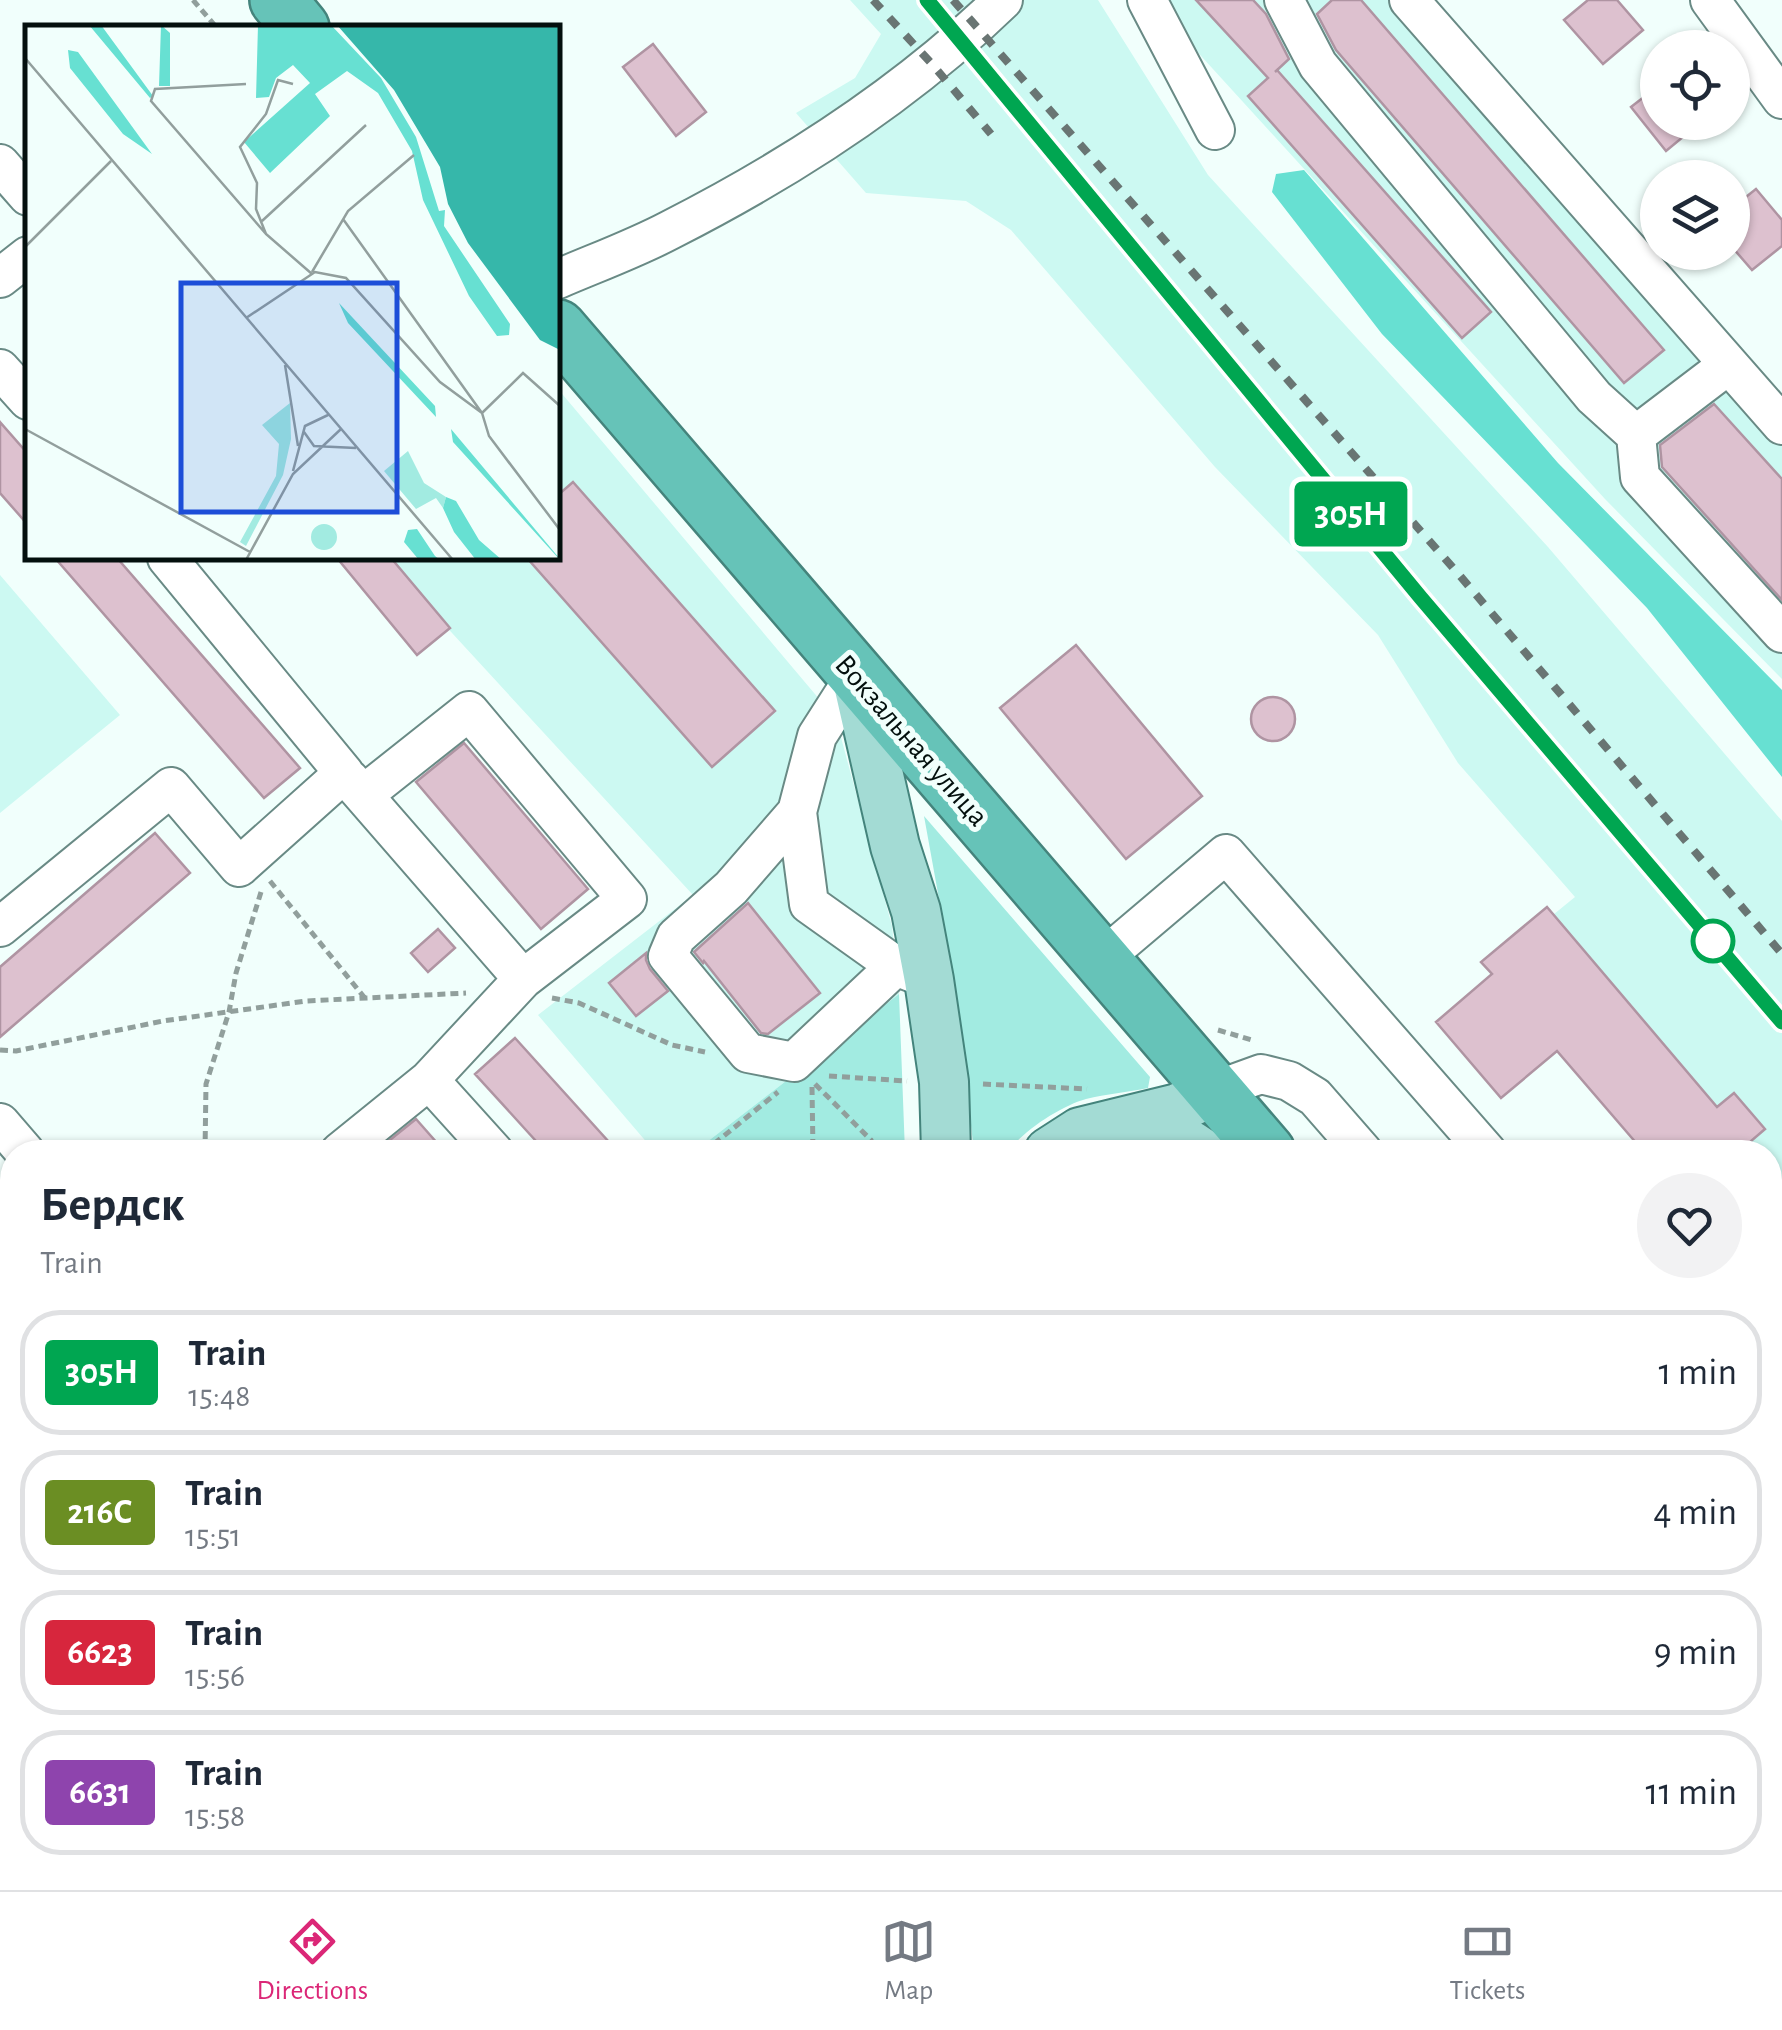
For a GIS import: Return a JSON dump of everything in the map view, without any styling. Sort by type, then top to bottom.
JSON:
[{"type":"highway","points":[[278,0],[299,25]]},
{"type":"highway","name":"Вокзальная улица","points":[[560,330],[1102,959],[1206,1116],[1247,1140]]},
{"type":"main road","points":[[856,675],[895,846],[916,911],[913,973],[944,1082],[946,1140]]},
{"type":"main road","points":[[1067,1140],[1080,1132],[1102,1106],[1176,1135],[1206,1116]]},
{"type":"street","points":[[560,277],[669,231],[779,169],[932,64],[1002,0]]},
{"type":"street","points":[[1148,0],[1215,130]]},
{"type":"street","points":[[1284,0],[1318,65],[1594,397],[1636,435],[1640,477],[1782,632]]},
{"type":"street","points":[[1409,0],[1782,425]]},
{"type":"street","points":[[1710,0],[1782,100]]},
{"type":"street","points":[[0,164],[25,193]]},
{"type":"street","points":[[0,278],[25,258]]},
{"type":"street","points":[[1636,435],[1728,365]]},
{"type":"street","points":[[0,368],[25,397]]},
{"type":"street","points":[[169,560],[517,985]]},
{"type":"street","points":[[797,812],[731,888],[676,937],[668,956],[748,1053],[794,1062],[913,973],[809,904],[797,812],[816,736],[856,675]]},
{"type":"street","points":[[0,928],[171,787],[239,867],[353,784],[468,711],[627,899],[517,985],[429,1080],[355,1140]]},
{"type":"street","points":[[1102,959],[1226,854],[1476,1140]]},
{"type":"street","points":[[1206,1116],[1261,1074],[1289,1081],[1315,1096],[1354,1140]]},
{"type":"street","points":[[429,1080],[483,1140]]},
{"type":"path","points":[[192,0],[214,25]]},
{"type":"path","points":[[205,1140],[206,1084],[230,1012],[236,972],[265,875],[365,998]]},
{"type":"path","points":[[0,1050],[16,1051],[162,1021],[306,1001],[517,985],[580,1002],[672,1045],[709,1053]]},
{"type":"path","points":[[828,1076],[944,1082],[1102,1106]]},
{"type":"path","points":[[813,1140],[812,1078],[871,1140]]},
{"type":"shaded area","points":[[850,0],[1098,0],[1208,175],[1548,547],[1782,821],[1782,1140],[1662,1140],[1506,953],[1575,897],[1458,763],[1378,635],[1215,467],[1011,230],[966,201],[866,193],[796,113],[855,78],[881,34]]},
{"type":"shaded area","points":[[1150,0],[1390,0],[1400,5],[1782,431],[1782,679],[1605,499]]},
{"type":"shaded area","points":[[1304,170],[1558,463],[1782,690],[1782,777],[1647,608],[1382,334],[1272,192],[1276,174]]},
{"type":"shaded area","points":[[560,391],[836,719],[892,926],[899,994],[710,1140],[645,1140],[538,1015],[693,895],[385,560],[560,560]]},
{"type":"shaded area","points":[[0,575],[120,715],[0,813]]},
{"type":"shaded area","points":[[924,816],[1150,1077],[1148,1088],[1086,1099],[1066,1107],[1019,1140],[973,1140],[956,993]]},
{"type":"shaded area","points":[[899,994],[905,1140],[710,1140]]},
{"type":"building","points":[[1196,0],[1253,0],[1266,14],[1289,59],[1277,70],[1491,312],[1462,338],[1248,96],[1268,78]]},
{"type":"building","points":[[1332,0],[1361,0],[1664,350],[1624,383],[1336,50],[1317,14]]},
{"type":"building","points":[[1588,0],[1617,0],[1643,30],[1603,64],[1564,20]]},
{"type":"building","points":[[653,44],[706,112],[676,136],[623,67]]},
{"type":"building","points":[[1640,100],[1640,118],[1631,107]]},
{"type":"building","points":[[1657,140],[1679,140],[1666,151]]},
{"type":"building","points":[[1756,189],[1782,220],[1782,246],[1752,270],[1750,268],[1750,194]]},
{"type":"building","points":[[1714,404],[1782,479],[1782,600],[1662,467],[1660,445]]},
{"type":"building","points":[[0,422],[25,451],[25,522],[0,493]]},
{"type":"building","points":[[573,482],[775,711],[712,767],[529,560],[560,560],[560,493]]},
{"type":"building","points":[[57,560],[119,560],[300,768],[264,798]]},
{"type":"building","points":[[339,560],[393,560],[450,628],[417,655]]},
{"type":"building","points":[[1076,645],[1202,796],[1126,859],[1000,708]]},
{"type":"building","points":[[1273,697],[1289,703],[1295,719],[1289,735],[1273,741],[1257,735],[1251,719],[1257,703]]},
{"type":"building","points":[[464,743],[588,889],[541,929],[416,782]]},
{"type":"building","points":[[155,833],[190,873],[0,1037],[0,967]]},
{"type":"building","points":[[748,903],[820,993],[768,1034],[761,1033],[694,952]]},
{"type":"building","points":[[1547,907],[1717,1107],[1734,1093],[1765,1129],[1752,1140],[1634,1140],[1557,1051],[1501,1098],[1436,1022],[1492,974],[1481,962]]},
{"type":"building","points":[[438,929],[455,948],[428,972],[411,953]]},
{"type":"building","points":[[646,953],[650,969],[668,991],[636,1016],[609,983]]},
{"type":"building","points":[[515,1038],[607,1140],[535,1140],[475,1074]]},
{"type":"building","points":[[416,1119],[434,1140],[390,1140]]},
{"type":"railway","points":[[873,0],[991,134]]},
{"type":"railway","points":[[927,0],[1421,598],[1782,1022]]},
{"type":"railway","points":[[953,0],[1455,570],[1782,954]]},
{"type":"train","name":"305Н","points":[[927,0],[1421,598],[1782,1022]]}]
